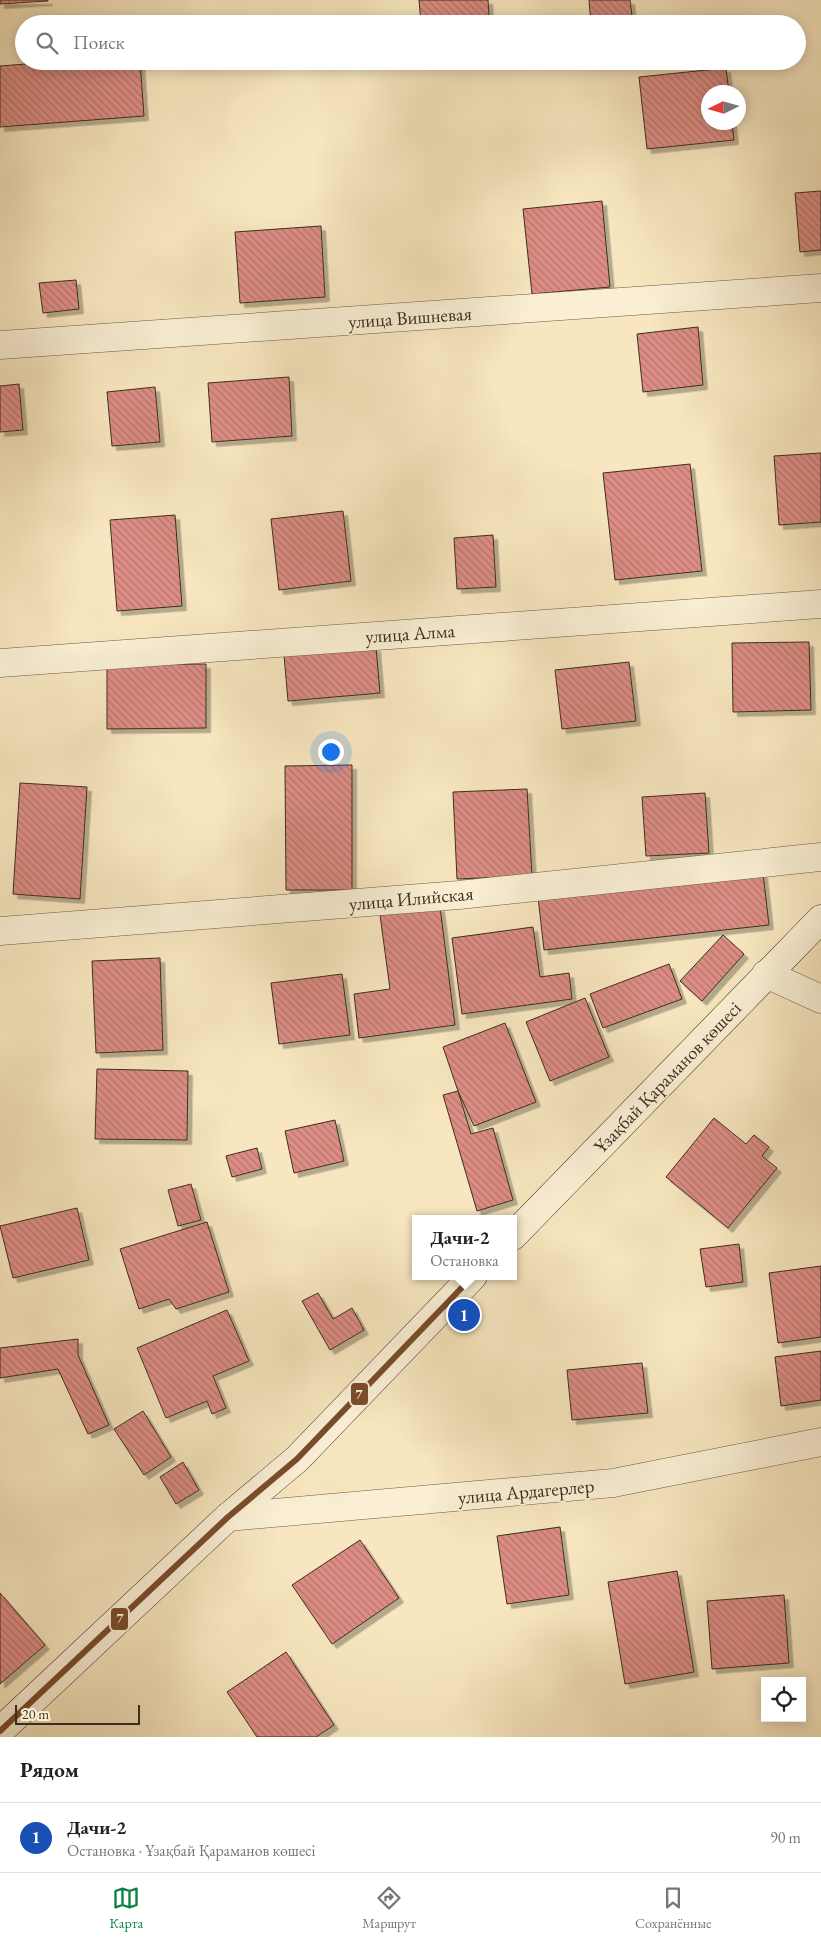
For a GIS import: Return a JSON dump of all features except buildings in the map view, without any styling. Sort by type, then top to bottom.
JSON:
[{"type":"street","name":"улица Вишневая","points":[[0,345],[821,288]]},
{"type":"street","name":"улица Алма","points":[[0,663],[821,604]]},
{"type":"street","name":"улица Илийская","points":[[0,931],[459,895],[821,858]]},
{"type":"street","name":"Ұзақбай Қараманов көшесі","points":[[517,1232],[821,919]]},
{"type":"street","points":[[766,974],[821,1000]]},
{"type":"street","points":[[0,1731],[228,1517],[297,1458],[470,1280]]},
{"type":"street","name":"улица Ардагерлер","points":[[228,1517],[613,1483],[821,1442]]},
{"type":"transit line","name":"7","points":[[0,1731],[228,1517],[297,1459],[469,1280]]},
{"type":"place","name":"Дачи-2","points":[[464,1315]]}]
